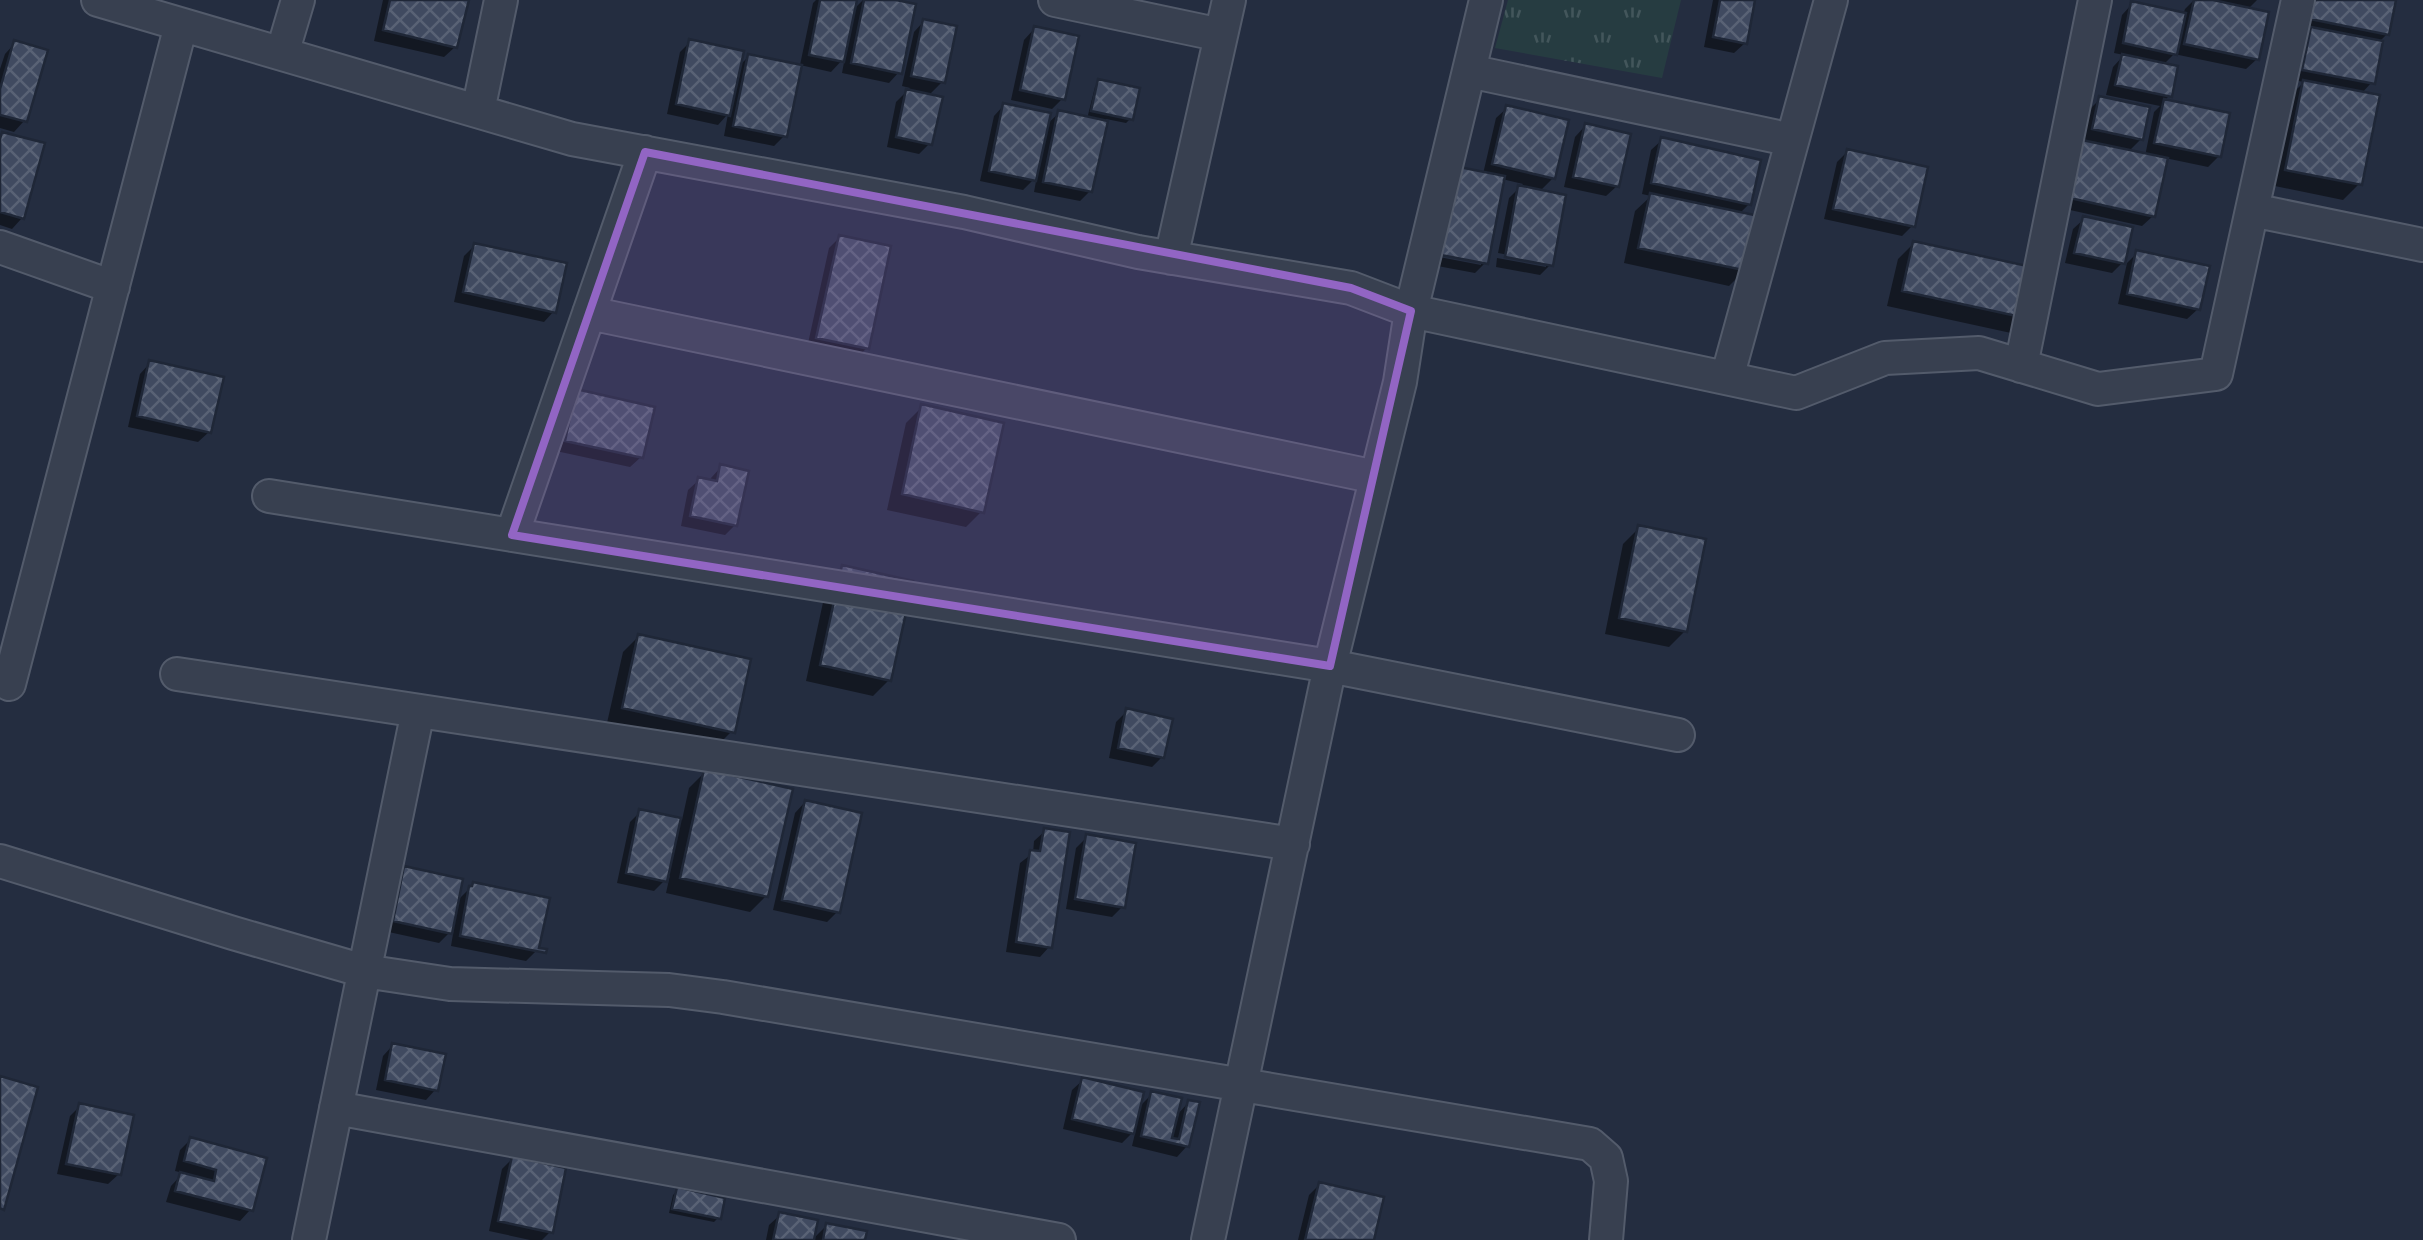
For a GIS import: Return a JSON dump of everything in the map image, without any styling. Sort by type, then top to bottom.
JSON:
[{"type":"street","points":[[282,54],[298,0]]},
{"type":"street","points":[[478,111],[501,0]]},
{"type":"street","points":[[1055,0],[1221,35]]},
{"type":"street","points":[[1171,258],[1229,0]]},
{"type":"street","points":[[1208,1240],[1330,666],[1400,382],[1411,311],[1486,0]]},
{"type":"street","points":[[1727,378],[1831,0]]},
{"type":"street","points":[[2021,366],[2095,0]]},
{"type":"street","points":[[118,3],[572,139],[964,212],[1171,258],[1351,288],[1411,311],[1796,393],[1885,358],[1979,353],[2098,389],[2216,374],[2298,0]]},
{"type":"street","points":[[9,684],[181,25]]},
{"type":"street","points":[[1469,71],[1792,140]]},
{"type":"street","points":[[512,535],[645,152]]},
{"type":"street","points":[[2252,210],[2423,245]]},
{"type":"street","points":[[0,247],[113,287]]},
{"type":"street","points":[[589,313],[1376,477]]},
{"type":"street","points":[[269,496],[1330,666],[1678,735]]},
{"type":"street","points":[[177,674],[1292,844]]},
{"type":"street","points":[[309,1240],[418,711]]},
{"type":"street","points":[[0,861],[364,971],[450,984],[687,992],[1590,1144],[1606,1158],[1611,1181],[1606,1240]]},
{"type":"street","points":[[336,1108],[1060,1240]]},
{"type":"highlighted area","points":[[645,152],[1351,288],[1411,311],[1330,666],[512,535]]},
{"type":"green space","points":[[1508,0],[1681,0],[1662,78],[1495,48]]},
{"type":"building","points":[[390,0],[469,0],[457,48],[383,30]]},
{"type":"building","points":[[820,0],[857,0],[844,62],[809,55]]},
{"type":"building","points":[[864,0],[916,4],[902,74],[851,63]]},
{"type":"building","points":[[1720,0],[1755,0],[1747,44],[1713,37]]},
{"type":"building","points":[[2194,0],[2213,0],[2269,12],[2259,60],[2184,44]]},
{"type":"building","points":[[2314,0],[2396,0],[2389,35],[2310,19]]},
{"type":"building","points":[[2131,1],[2186,13],[2177,55],[2123,43]]},
{"type":"building","points":[[923,19],[957,26],[945,83],[911,76]]},
{"type":"building","points":[[1034,26],[1079,36],[1065,100],[1020,90]]},
{"type":"building","points":[[2311,27],[2383,41],[2375,84],[2302,70]]},
{"type":"building","points":[[689,39],[744,51],[730,116],[676,104]]},
{"type":"building","points":[[14,40],[48,50],[27,122],[0,115],[0,89]]},
{"type":"building","points":[[748,54],[802,65],[787,137],[733,126]]},
{"type":"building","points":[[2122,54],[2178,66],[2172,97],[2115,85]]},
{"type":"building","points":[[1098,79],[1140,88],[1133,120],[1091,111]]},
{"type":"building","points":[[2303,80],[2380,95],[2362,185],[2285,170]]},
{"type":"building","points":[[906,89],[943,97],[932,145],[896,137]]},
{"type":"building","points":[[2099,96],[2150,107],[2143,140],[2092,129]]},
{"type":"building","points":[[2164,99],[2230,113],[2221,157],[2154,143]]},
{"type":"building","points":[[1003,103],[1051,113],[1036,181],[989,171]]},
{"type":"building","points":[[1506,105],[1569,120],[1555,179],[1492,164]]},
{"type":"building","points":[[1058,110],[1108,121],[1092,192],[1043,182]]},
{"type":"building","points":[[1585,123],[1631,134],[1619,187],[1573,177]]},
{"type":"building","points":[[2,132],[45,143],[24,219],[0,212]]},
{"type":"building","points":[[1661,137],[1761,160],[1751,205],[1651,183]]},
{"type":"building","points":[[2082,140],[2168,158],[2155,217],[2070,198]]},
{"type":"building","points":[[1847,149],[1928,167],[1915,227],[1833,209]]},
{"type":"building","points":[[1459,167],[1505,176],[1488,264],[1441,255]]},
{"type":"building","points":[[1518,185],[1566,195],[1553,266],[1505,257]]},
{"type":"building","points":[[1650,193],[1759,216],[1748,271],[1638,248]]},
{"type":"building","points":[[2083,216],[2133,227],[2125,264],[2074,253]]},
{"type":"building","points":[[839,235],[891,246],[869,349],[816,338]]},
{"type":"building","points":[[1913,241],[2041,269],[2030,319],[1902,291]]},
{"type":"building","points":[[474,243],[567,263],[556,313],[463,292]]},
{"type":"building","points":[[2136,250],[2210,266],[2200,310],[2127,294]]},
{"type":"building","points":[[149,360],[224,377],[211,433],[137,416]]},
{"type":"building","points":[[576,389],[655,407],[643,458],[565,441]]},
{"type":"building","points":[[921,404],[1004,423],[984,513],[902,494]]},
{"type":"building","points":[[720,464],[749,471],[737,526],[690,516],[698,477],[717,481]]},
{"type":"building","points":[[1638,525],[1706,539],[1687,632],[1619,618]]},
{"type":"building","points":[[842,565],[913,581],[891,681],[820,665]]},
{"type":"building","points":[[638,634],[751,659],[735,733],[622,708]]},
{"type":"building","points":[[1126,708],[1173,719],[1164,758],[1118,748]]},
{"type":"building","points":[[704,769],[793,789],[768,897],[680,878]]},
{"type":"building","points":[[805,800],[862,813],[840,913],[782,900]]},
{"type":"building","points":[[639,809],[681,818],[667,882],[626,873]]},
{"type":"building","points":[[1044,828],[1070,832],[1052,948],[1016,942],[1030,850],[1040,851]]},
{"type":"building","points":[[1086,834],[1136,843],[1125,908],[1075,899]]},
{"type":"building","points":[[404,866],[463,879],[452,934],[393,921]]},
{"type":"building","points":[[473,882],[550,898],[539,948],[547,949],[546,953],[460,936]]},
{"type":"building","points":[[392,1043],[446,1054],[438,1091],[385,1080]]},
{"type":"building","points":[[0,1076],[38,1087],[4,1210],[0,1208]]},
{"type":"building","points":[[1082,1077],[1144,1092],[1134,1134],[1072,1119]]},
{"type":"building","points":[[1151,1091],[1182,1098],[1172,1138],[1179,1139],[1188,1100],[1200,1102],[1189,1147],[1141,1136]]},
{"type":"building","points":[[79,1103],[134,1115],[121,1175],[66,1164]]},
{"type":"building","points":[[190,1137],[267,1158],[253,1211],[175,1191],[180,1172],[214,1181],[216,1170],[184,1161]]},
{"type":"building","points":[[512,1156],[566,1168],[553,1233],[498,1221]]},
{"type":"building","points":[[1319,1182],[1384,1197],[1374,1240],[1305,1240]]},
{"type":"building","points":[[677,1187],[725,1198],[721,1219],[672,1209]]},
{"type":"building","points":[[779,1212],[818,1220],[814,1240],[773,1240]]},
{"type":"building","points":[[826,1223],[867,1231],[865,1240],[823,1240]]}]
